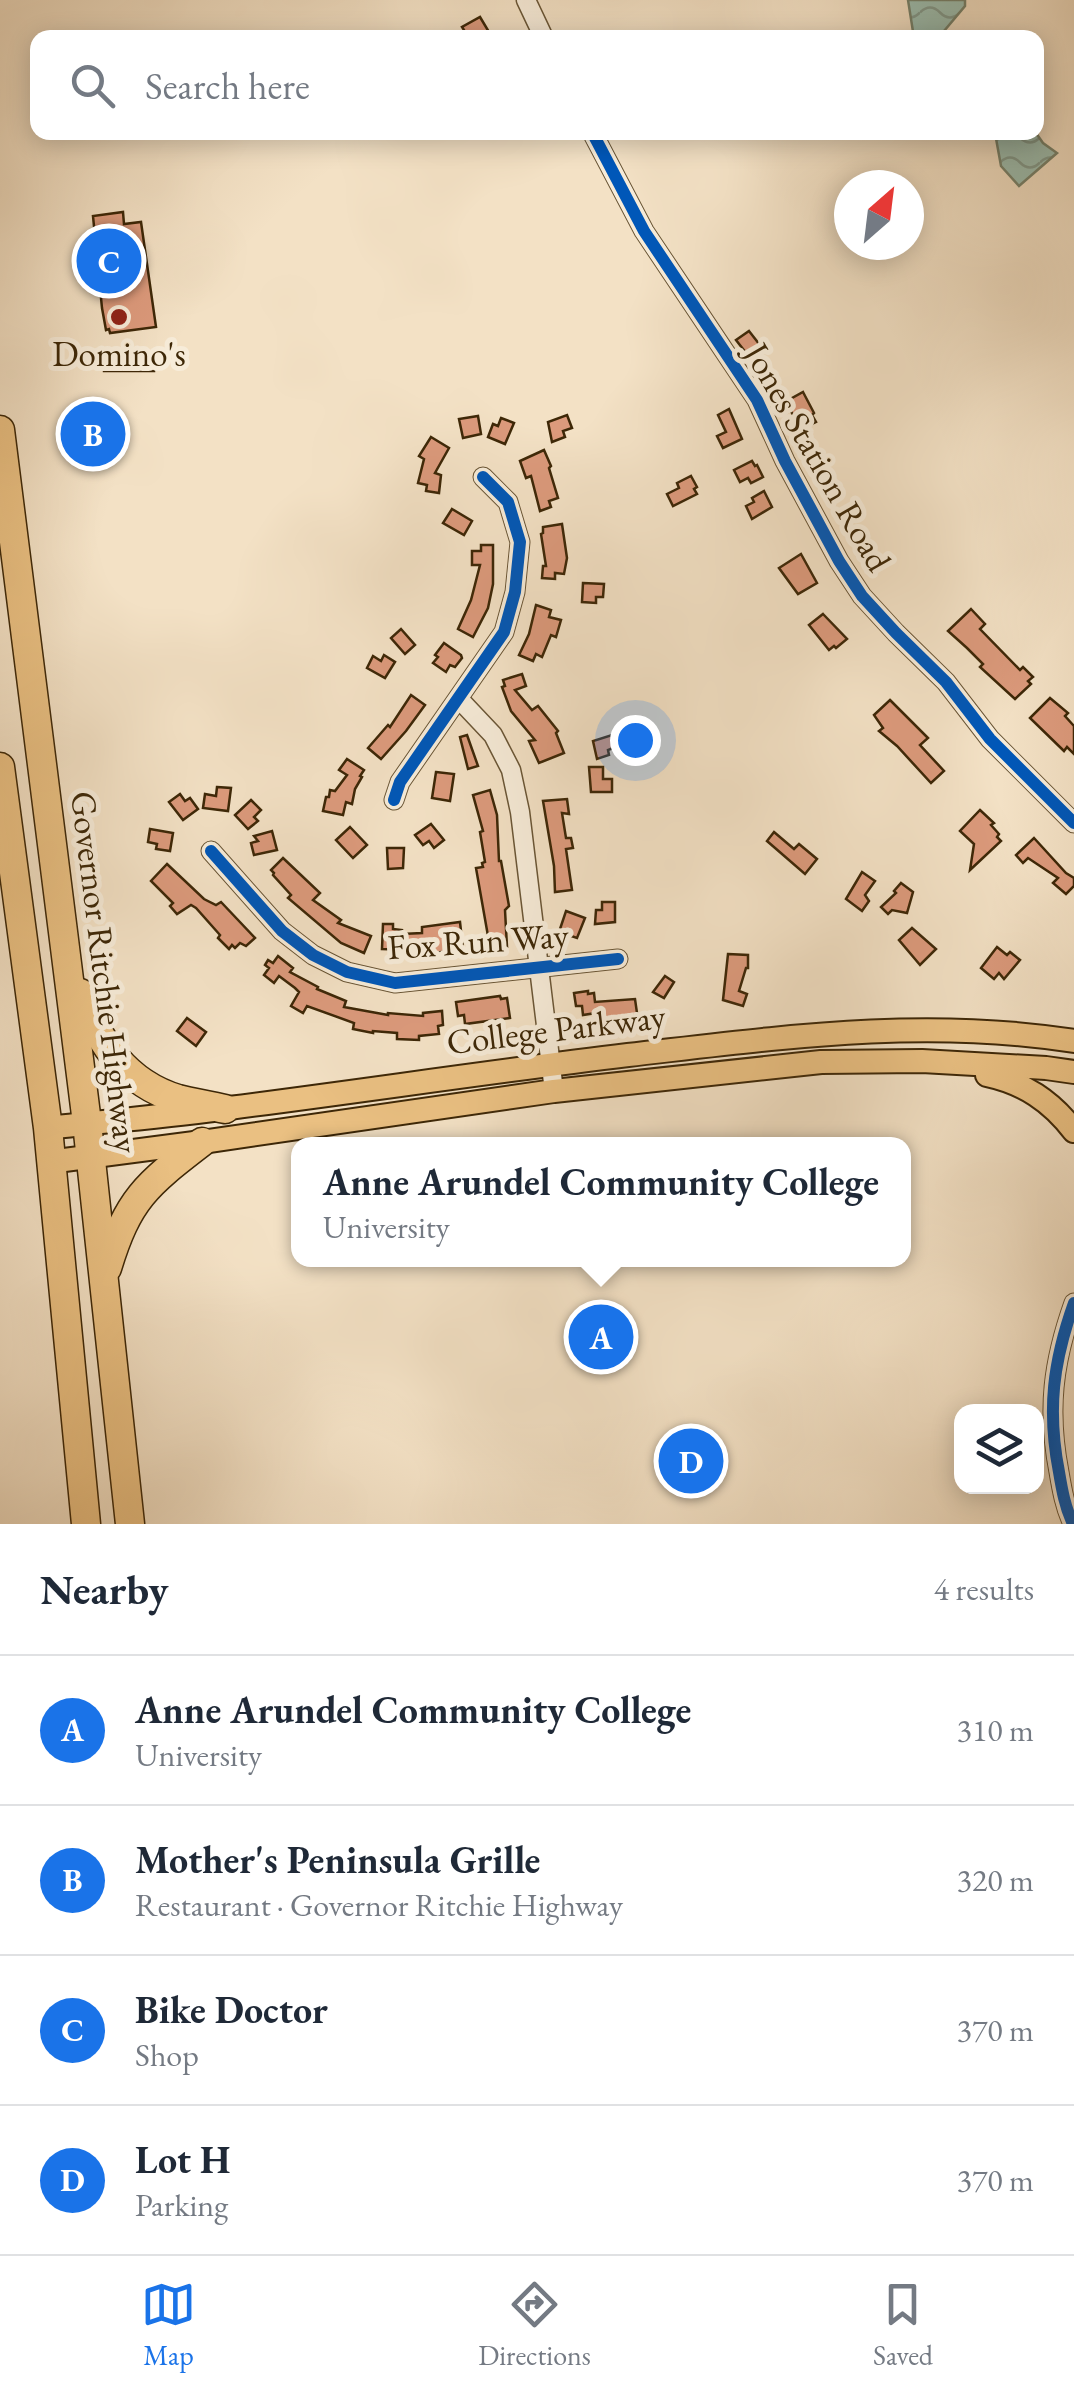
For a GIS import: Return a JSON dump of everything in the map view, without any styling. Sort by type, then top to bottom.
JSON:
[{"type":"highway","name":"Governor Ritchie Highway","points":[[0,430],[91,1156],[130,1524]]},
{"type":"highway","points":[[0,500],[13,533]]},
{"type":"highway","points":[[0,767],[48,1128],[86,1524]]},
{"type":"highway","points":[[65,954],[91,1021],[119,1062],[156,1090],[225,1109]]},
{"type":"highway","points":[[104,1279],[116,1238],[144,1190],[202,1142]]},
{"type":"main road","name":"College Parkway","points":[[48,1128],[225,1109],[785,1036],[851,1031],[980,1032],[1074,1041]]},
{"type":"main road","name":"College Parkway","points":[[50,1162],[554,1091],[821,1062],[922,1061],[1074,1072]]},
{"type":"main road","points":[[922,1061],[1012,1081],[1055,1110],[1074,1131]]},
{"type":"street","points":[[526,0],[540,30]]},
{"type":"street","name":"Jones Station Road","points":[[596,140],[644,231],[757,400],[785,461],[862,596],[946,682],[990,739],[1074,823]]},
{"type":"street","points":[[394,800],[400,782],[504,632],[517,584],[520,542],[508,502],[483,477]]},
{"type":"street","points":[[459,699],[493,735],[511,770],[520,812],[554,1091]]},
{"type":"street","name":"Fox Run Way","points":[[211,851],[282,931],[314,955],[347,972],[395,983],[618,960]]},
{"type":"street","points":[[1074,1303],[1062,1337],[1052,1398],[1055,1450],[1066,1508],[1074,1524]]},
{"type":"water","points":[[908,0],[965,0],[965,6],[945,30],[913,30]]},
{"type":"water","points":[[996,140],[1041,140],[1057,153],[1019,186],[1001,166]]},
{"type":"building","points":[[480,17],[488,30],[464,30],[462,27]]},
{"type":"building","points":[[123,212],[124,224],[141,222],[156,327],[110,333],[102,308],[93,216]]},
{"type":"building","points":[[749,331],[763,349],[750,358],[736,340]]},
{"type":"building","points":[[103,357],[154,357],[154,371],[104,371]]},
{"type":"building","points":[[803,392],[816,422],[802,429],[785,402]]},
{"type":"building","points":[[73,404],[100,405],[107,420],[117,419],[119,447],[113,447],[114,454],[79,457],[77,439],[69,440],[67,424],[75,423]]},
{"type":"building","points":[[729,409],[742,439],[723,448],[717,436],[726,432],[718,415]]},
{"type":"building","points":[[567,415],[572,428],[563,431],[565,437],[552,442],[548,422]]},
{"type":"building","points":[[478,416],[481,434],[463,438],[459,419]]},
{"type":"building","points":[[501,418],[514,423],[505,444],[488,437],[493,424],[498,426]]},
{"type":"building","points":[[431,437],[449,448],[435,473],[441,475],[439,493],[426,491],[427,485],[418,483],[424,459],[419,456]]},
{"type":"building","points":[[544,450],[558,498],[549,501],[551,507],[540,511],[531,476],[526,478],[520,461]]},
{"type":"building","points":[[752,461],[763,477],[751,483],[748,478],[740,482],[734,470]]},
{"type":"building","points":[[691,476],[697,494],[673,506],[667,494]]},
{"type":"building","points":[[764,491],[772,507],[752,519],[746,506]]},
{"type":"building","points":[[452,509],[472,521],[464,535],[443,523]]},
{"type":"building","points":[[562,524],[567,558],[564,574],[555,573],[555,579],[542,578],[546,566],[543,527]]},
{"type":"building","points":[[481,545],[493,545],[493,584],[488,608],[473,637],[458,629],[480,565],[472,565],[472,551],[481,551]]},
{"type":"building","points":[[801,554],[817,583],[798,594],[779,568]]},
{"type":"building","points":[[583,583],[604,584],[603,597],[596,597],[596,603],[582,602]]},
{"type":"building","points":[[536,605],[551,610],[549,617],[561,620],[556,637],[551,635],[542,657],[536,654],[533,661],[519,655]]},
{"type":"building","points":[[971,609],[985,624],[980,629],[1020,670],[1023,667],[1033,677],[1015,699],[948,631]]},
{"type":"building","points":[[823,614],[847,639],[829,650],[809,625]]},
{"type":"building","points":[[401,629],[415,645],[405,654],[391,638]]},
{"type":"building","points":[[444,643],[462,658],[446,672],[433,663]]},
{"type":"building","points":[[384,655],[395,662],[385,678],[367,668],[373,656],[381,661]]},
{"type":"building","points":[[522,674],[526,686],[515,690],[532,710],[538,706],[558,731],[564,753],[539,763],[529,741],[535,740],[511,711],[502,687],[503,680]]},
{"type":"building","points":[[411,695],[425,705],[381,759],[368,748],[390,727]]},
{"type":"building","points":[[1050,698],[1068,713],[1065,716],[1074,726],[1074,754],[1067,747],[1064,751],[1030,718]]},
{"type":"building","points":[[890,700],[928,738],[920,745],[944,771],[931,783],[879,731],[883,728],[874,715]]},
{"type":"building","points":[[467,735],[478,766],[468,769],[460,737]]},
{"type":"building","points":[[612,735],[616,747],[608,750],[609,755],[597,759],[593,741]]},
{"type":"building","points":[[347,759],[364,770],[352,804],[346,802],[343,815],[323,811],[330,790],[335,791],[347,775],[339,770]]},
{"type":"building","points":[[589,767],[603,767],[603,779],[612,779],[612,792],[591,792]]},
{"type":"building","points":[[436,772],[454,774],[450,801],[432,798]]},
{"type":"building","points":[[217,787],[231,788],[228,811],[203,808],[205,794],[216,796]]},
{"type":"building","points":[[490,790],[509,906],[505,910],[507,947],[486,950],[484,936],[488,936],[476,868],[483,867],[485,862],[480,832],[483,831],[473,795]]},
{"type":"building","points":[[180,794],[185,801],[190,798],[198,809],[183,820],[169,802]]},
{"type":"building","points":[[567,799],[569,814],[562,813],[566,838],[571,838],[573,848],[566,849],[572,890],[555,892],[543,801]]},
{"type":"building","points":[[251,800],[261,810],[254,817],[258,821],[248,829],[235,815]]},
{"type":"building","points":[[980,810],[994,823],[991,825],[1001,841],[970,870],[974,844],[960,831]]},
{"type":"building","points":[[431,824],[444,840],[434,848],[429,841],[423,845],[415,835]]},
{"type":"building","points":[[350,827],[367,845],[353,858],[336,840]]},
{"type":"building","points":[[150,829],[173,833],[170,851],[156,849],[157,844],[148,842]]},
{"type":"building","points":[[272,831],[277,850],[254,855],[251,843],[258,841],[254,836]]},
{"type":"building","points":[[774,832],[794,849],[799,844],[817,859],[805,874],[767,841]]},
{"type":"building","points":[[1034,838],[1074,878],[1074,886],[1066,894],[1053,883],[1058,878],[1028,858],[1023,863],[1016,855]]},
{"type":"building","points":[[387,848],[404,848],[403,868],[388,869]]},
{"type":"building","points":[[283,858],[320,893],[313,900],[341,920],[338,923],[371,936],[364,953],[341,943],[288,898],[291,895],[271,870]]},
{"type":"building","points":[[167,864],[204,899],[216,905],[221,902],[255,938],[246,946],[240,943],[229,949],[196,908],[191,905],[177,914],[170,906],[173,903],[151,881]]},
{"type":"building","points":[[862,872],[875,881],[865,895],[869,901],[862,911],[846,899]]},
{"type":"building","points":[[901,883],[913,892],[907,913],[892,910],[888,914],[881,907]]},
{"type":"building","points":[[602,902],[615,902],[615,922],[595,924],[596,910],[602,910]]},
{"type":"building","points":[[566,911],[585,918],[577,938],[559,932]]},
{"type":"building","points":[[460,922],[463,949],[413,956],[412,950],[382,949],[383,924],[393,924],[393,929],[402,930],[402,934],[422,933],[422,927]]},
{"type":"building","points":[[912,928],[936,949],[920,965],[899,940]]},
{"type":"building","points":[[997,947],[1020,960],[1004,979],[999,973],[994,979],[981,968]]},
{"type":"building","points":[[728,954],[748,955],[748,968],[739,991],[747,994],[743,1006],[723,1000]]},
{"type":"building","points":[[278,956],[293,968],[290,972],[346,1001],[344,1007],[388,1015],[423,1016],[442,1011],[439,1034],[419,1036],[419,1040],[397,1039],[397,1033],[353,1029],[354,1023],[307,1006],[303,1013],[291,1006],[299,992],[295,988],[279,976],[274,983],[264,975],[269,968],[265,965],[268,960],[273,963]]},
{"type":"building","points":[[665,976],[674,982],[664,998],[653,992]]},
{"type":"building","points":[[574,993],[594,993],[595,1002],[635,999],[638,1020],[597,1026],[596,1013],[583,1015],[582,1006],[576,1006]]},
{"type":"building","points":[[507,998],[510,1018],[465,1024],[464,1015],[458,1016],[456,1002]]},
{"type":"building","points":[[187,1018],[206,1032],[196,1046],[177,1031]]},
{"type":"cycle path","points":[[596,140],[644,231],[757,400],[785,461],[862,596],[946,682],[990,739],[1074,823]]},
{"type":"cycle path","points":[[394,800],[400,782],[504,632],[515,592],[520,542],[508,502],[483,477]]},
{"type":"cycle path","points":[[211,851],[282,931],[313,955],[347,972],[395,983],[618,959]]},
{"type":"cycle path","points":[[1073,1524],[1060,1479],[1053,1407],[1061,1346],[1074,1303]]},
{"type":"place","name":"Bike Doctor","points":[[109,261]]},
{"type":"place","name":"Domino's","points":[[119,317]]},
{"type":"place","name":"Mother's Peninsula Grille","points":[[93,434]]},
{"type":"place","name":"Anne Arundel Community College","points":[[601,1337]]},
{"type":"place","name":"Lot H","points":[[691,1461]]}]
